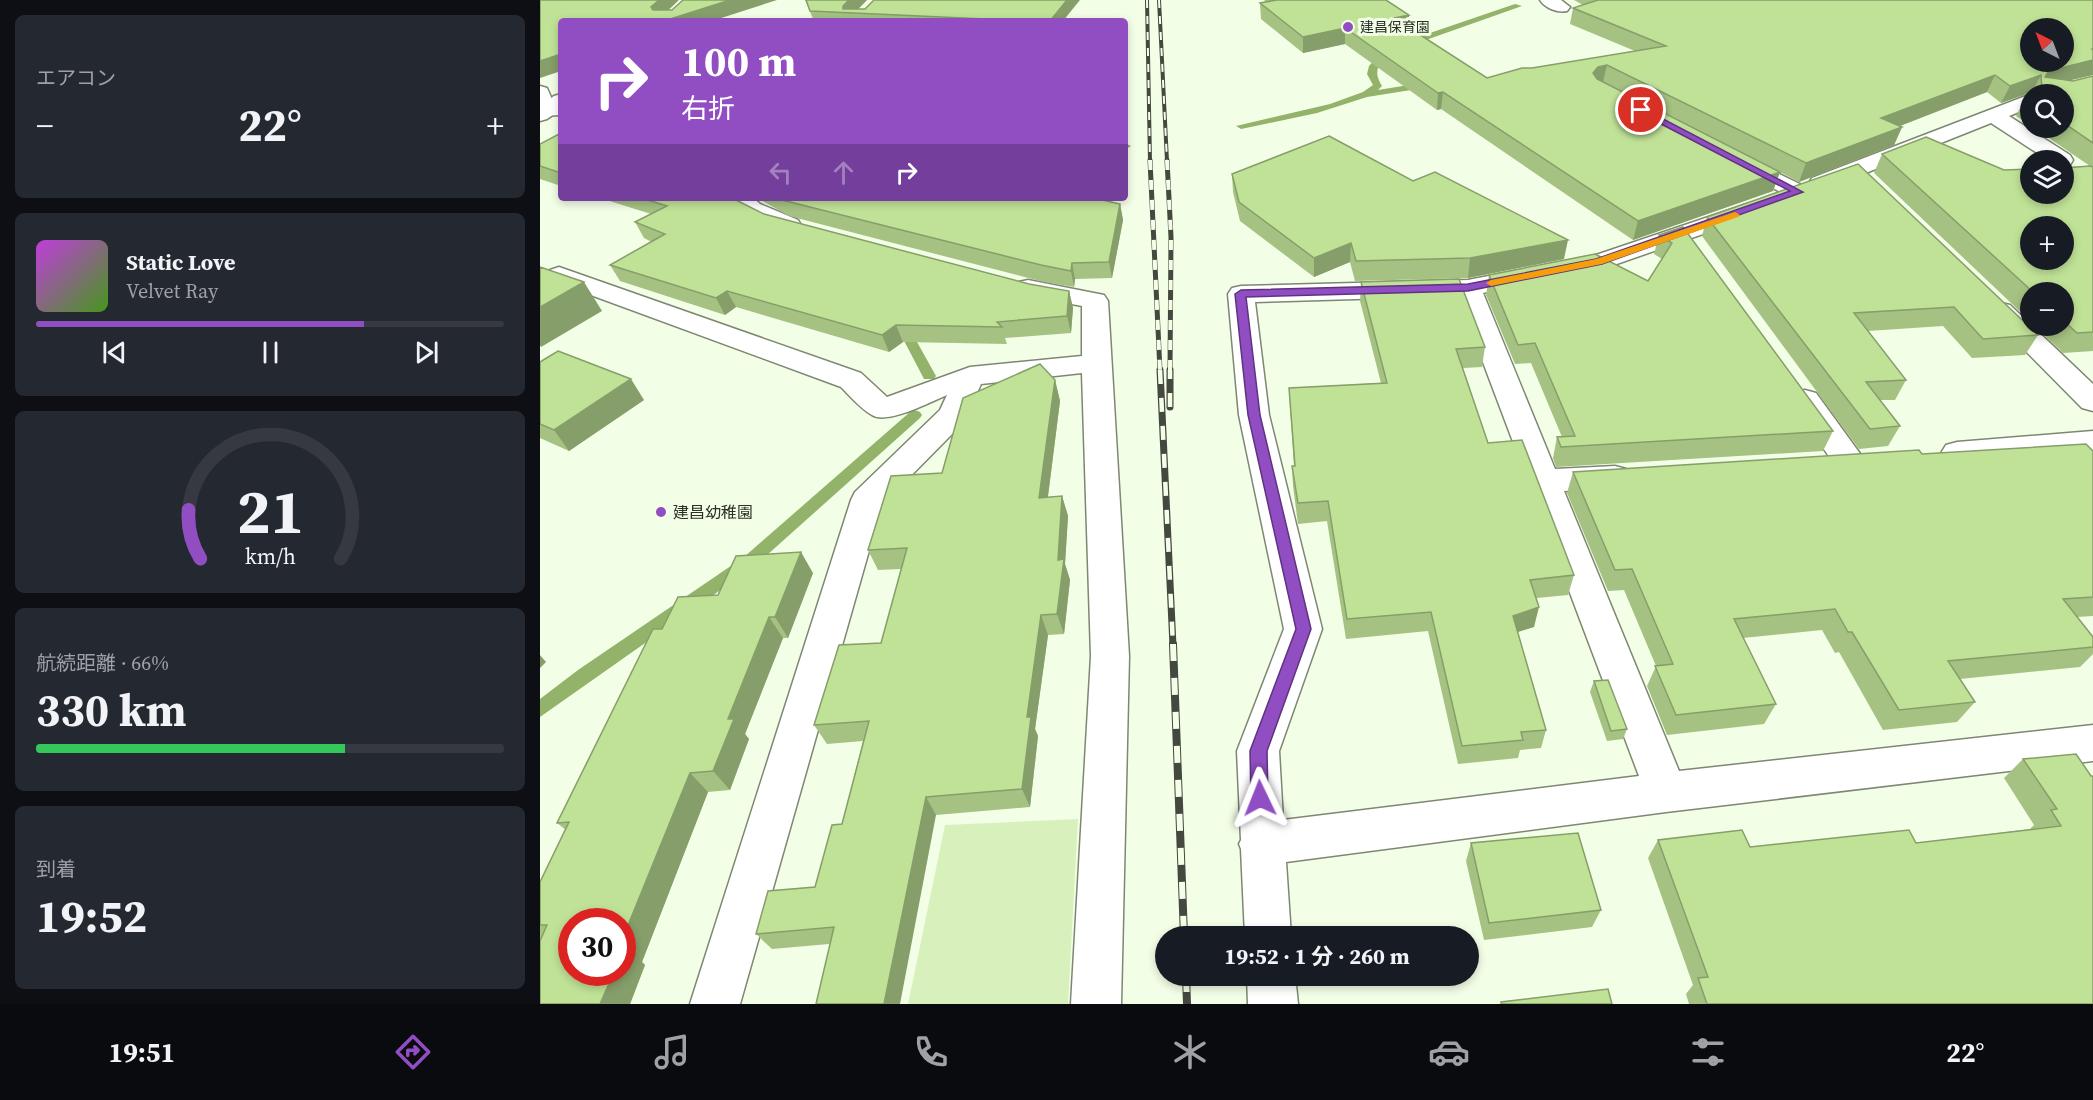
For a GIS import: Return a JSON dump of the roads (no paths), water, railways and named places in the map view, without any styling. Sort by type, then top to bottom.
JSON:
[{"type":"street","points":[[1267,926],[1261,844],[1258,751],[1303,629],[1254,415],[1241,294],[1468,288],[1691,243],[1798,192],[1863,178],[2020,105]]},
{"type":"street","points":[[1995,116],[2046,150]]},
{"type":"street","points":[[1716,149],[1798,192]]},
{"type":"street","points":[[2074,169],[2083,175]]},
{"type":"street","points":[[743,201],[752,209],[780,223],[814,232]]},
{"type":"street","points":[[559,275],[851,380],[883,409],[970,376],[1096,363]]},
{"type":"street","points":[[998,280],[1043,292],[1095,301],[1110,656],[1096,1004]]},
{"type":"street","points":[[1468,288],[1665,792]]},
{"type":"street","points":[[1982,294],[2093,400]]},
{"type":"street","points":[[715,1004],[867,500],[953,415],[970,376]]},
{"type":"street","points":[[1788,377],[1862,462],[1815,465]]},
{"type":"street","points":[[1931,455],[2093,441]]},
{"type":"street","points":[[1545,481],[1639,475]]},
{"type":"street","points":[[1261,844],[1665,792],[2093,742]]},
{"type":"street","points":[[1272,986],[1273,1004]]},
{"type":"waterway","points":[[1241,126],[1333,106],[1366,94],[1378,86],[1372,74],[1373,66],[1389,50],[1518,6]]},
{"type":"waterway","points":[[1368,94],[1427,85]]},
{"type":"waterway","points":[[911,324],[906,333],[929,376]]},
{"type":"waterway","points":[[540,709],[584,675],[750,561],[915,415]]},
{"type":"railway","points":[[1147,0],[1150,161]]},
{"type":"railway","points":[[1159,0],[1167,161]]},
{"type":"railway","points":[[1150,160],[1160,371]]},
{"type":"railway","points":[[1167,160],[1171,237],[1170,371]]},
{"type":"railway","points":[[1160,370],[1173,646]]},
{"type":"railway","points":[[1170,371],[1170,407]]},
{"type":"railway","points":[[1173,644],[1184,926]]},
{"type":"railway","points":[[1186,986],[1187,1004]]},
{"type":"place","name":"建昌保育園","points":[[1348,27]]},
{"type":"place","name":"建昌幼稚園","points":[[661,512]]}]
